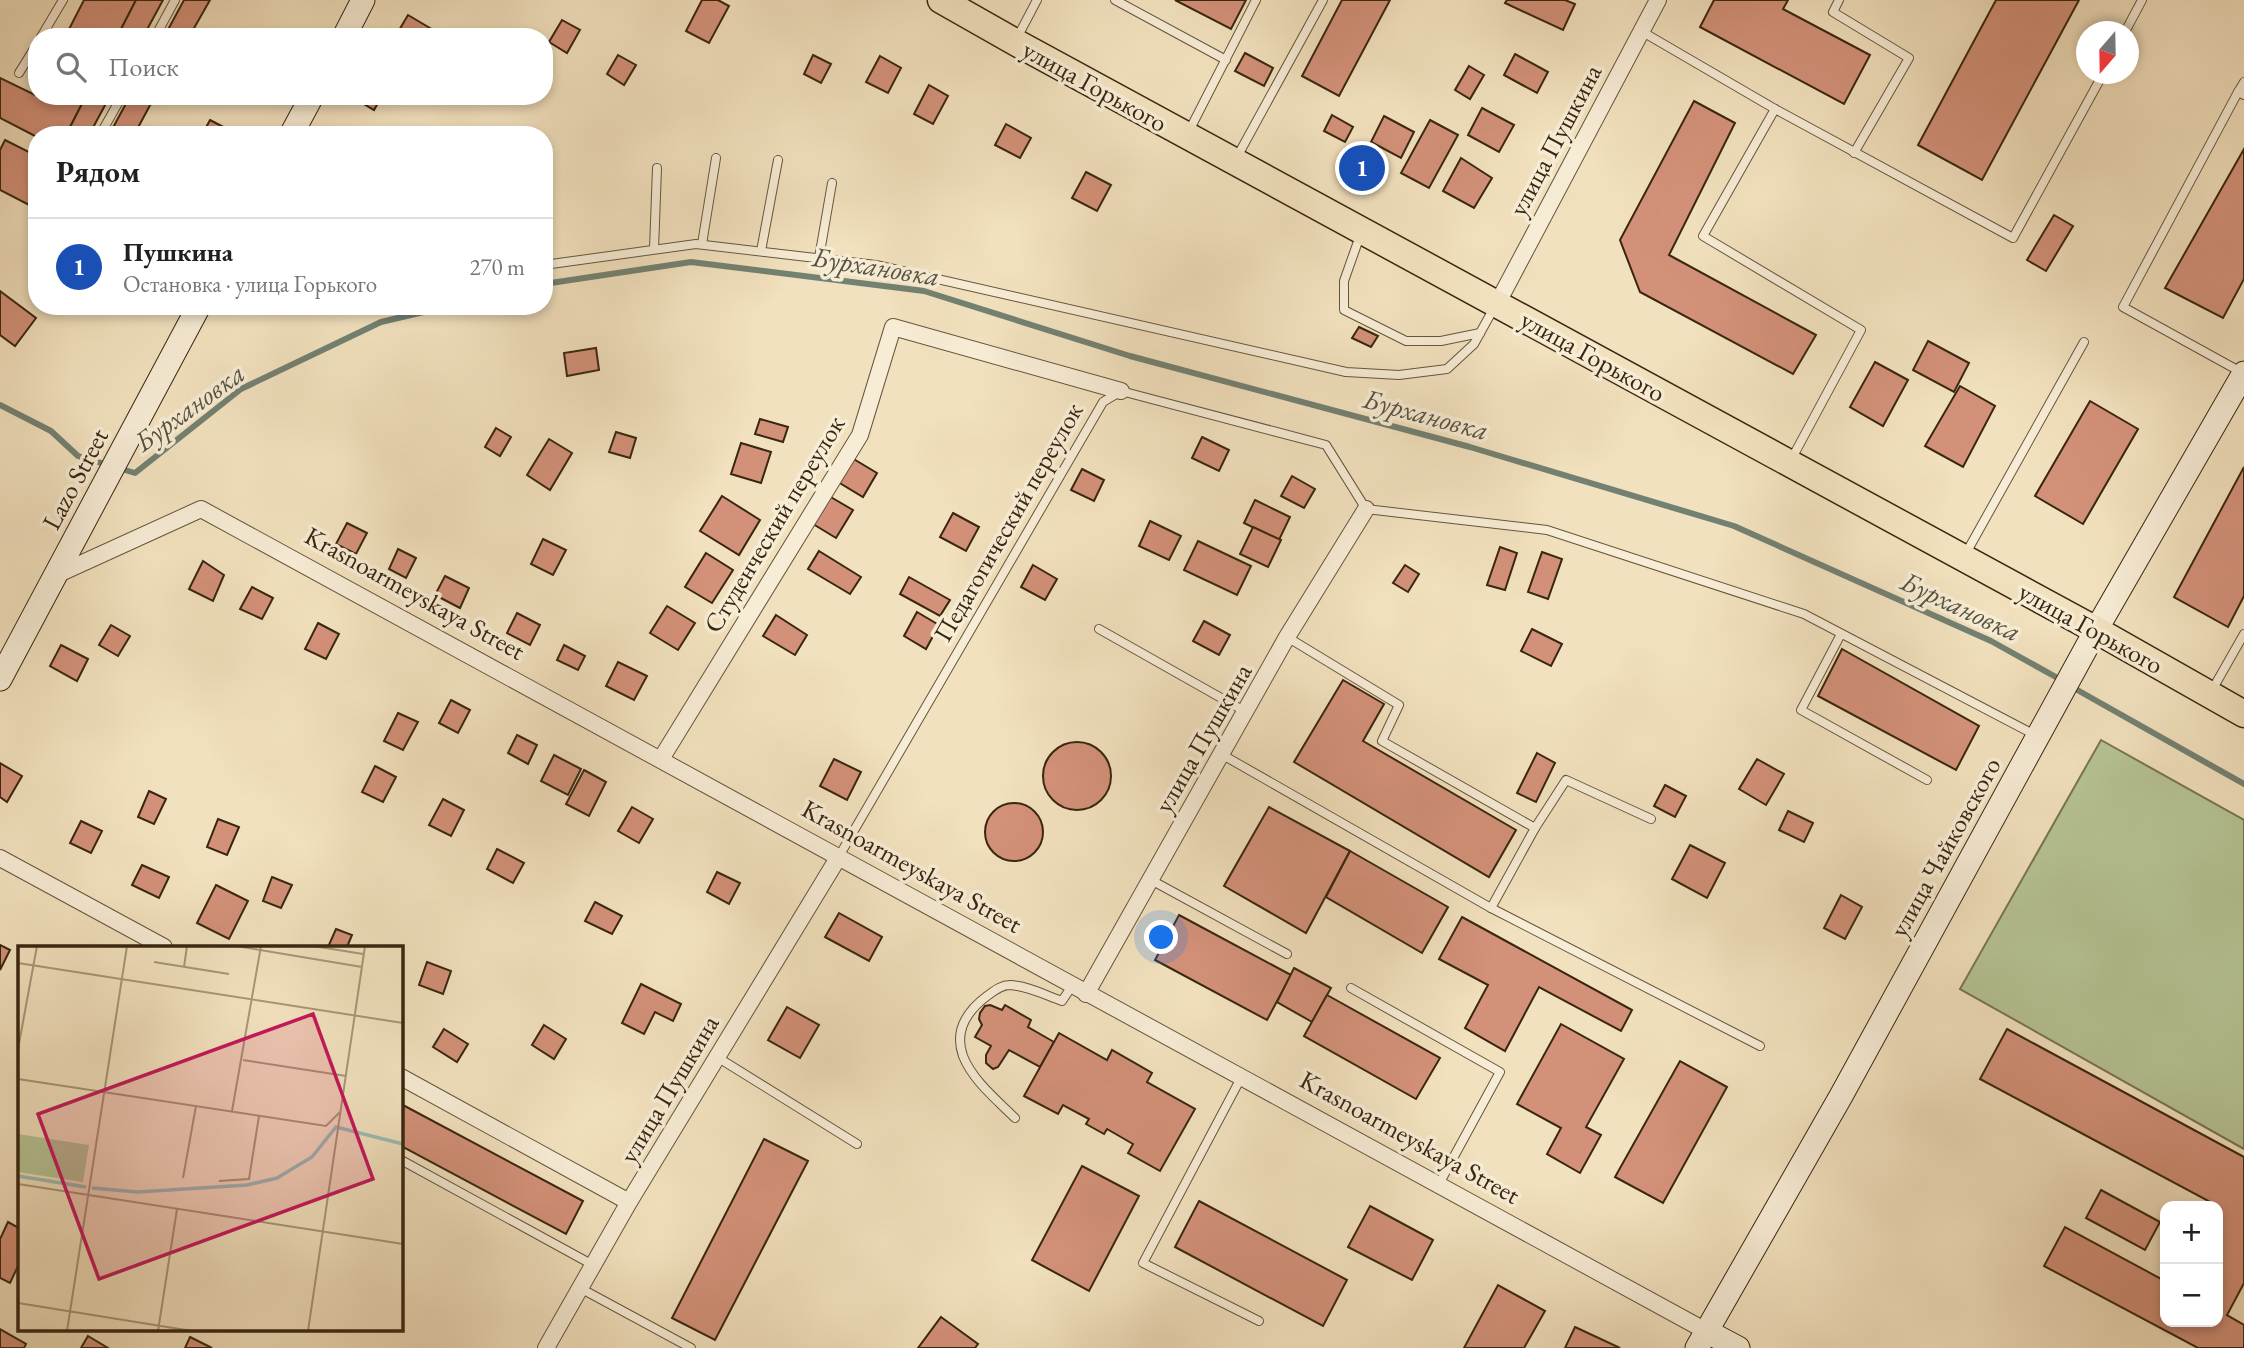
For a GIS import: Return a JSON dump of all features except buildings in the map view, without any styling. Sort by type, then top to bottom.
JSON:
[{"type":"main road","points":[[349,28],[363,0]]},
{"type":"main road","name":"улица Горького","points":[[941,0],[2096,630],[2244,715]]},
{"type":"main road","points":[[296,126],[307,105]]},
{"type":"main road","name":"Lazo Street","points":[[0,679],[194,315]]},
{"type":"main road","name":"улица Чайковского","points":[[1702,1339],[1835,1106],[2096,630],[2244,373]]},
{"type":"main road","name":"Krasnoarmeyskaya Street","points":[[1702,1339],[1738,1348]]},
{"type":"street","name":"улица Пушкина","points":[[1497,304],[1658,0]]},
{"type":"street","name":"Студенческий переулок","points":[[661,759],[860,435],[893,327],[1121,391]]},
{"type":"street","name":"Krasnoarmeyskaya Street","points":[[54,576],[201,509],[1086,994],[1439,1184],[1702,1339]]},
{"type":"street","name":"улица Пушкина","points":[[1086,994],[1287,637],[1366,509]]},
{"type":"street","points":[[0,858],[162,946]]},
{"type":"street","name":"улица Пушкина","points":[[546,1348],[629,1202],[838,858]]},
{"type":"street","points":[[402,1078],[629,1202]]},
{"type":"lane","points":[[46,28],[63,0]]},
{"type":"lane","points":[[160,28],[175,0]]},
{"type":"lane","points":[[1015,42],[1037,0]]},
{"type":"lane","points":[[1115,0],[1226,60]]},
{"type":"lane","points":[[1187,136],[1256,0]]},
{"type":"lane","points":[[1235,162],[1323,0]]},
{"type":"lane","points":[[1839,0],[1833,12],[1909,58],[1854,153]]},
{"type":"lane","points":[[2131,21],[2143,0]]},
{"type":"lane","points":[[1641,31],[1854,153],[2013,238],[2097,84]]},
{"type":"lane","points":[[19,73],[28,58]]},
{"type":"lane","points":[[2244,82],[2241,94],[2123,307],[2244,373]]},
{"type":"lane","points":[[105,126],[117,105]]},
{"type":"lane","points":[[1775,109],[1703,236],[1861,330],[1789,463]]},
{"type":"lane","points":[[702,244],[716,158]]},
{"type":"lane","points":[[761,251],[778,160]]},
{"type":"lane","points":[[654,249],[657,168]]},
{"type":"lane","points":[[818,258],[832,183]]},
{"type":"lane","points":[[1362,231],[1343,281],[1344,310],[1406,341],[1441,341],[1480,333]]},
{"type":"lane","points":[[553,264],[702,244],[876,265],[1346,372],[1399,375],[1447,369],[1474,344],[1497,304]]},
{"type":"lane","points":[[1963,558],[2084,342]]},
{"type":"lane","name":"Педагогический переулок","points":[[838,858],[1102,402],[1121,391],[1326,445],[1366,509]]},
{"type":"lane","points":[[1366,509],[1547,530],[1804,614],[2038,736]]},
{"type":"lane","points":[[1099,629],[1246,712]]},
{"type":"lane","points":[[1841,634],[1801,710],[1927,780]]},
{"type":"lane","points":[[2210,695],[2244,634]]},
{"type":"lane","points":[[1287,637],[1399,705],[1382,740],[1535,828]]},
{"type":"lane","points":[[1222,754],[1491,908],[1760,1046]]},
{"type":"lane","points":[[1491,908],[1535,828],[1566,780],[1651,819]]},
{"type":"lane","points":[[1151,880],[1287,954]]},
{"type":"lane","points":[[1015,1118],[982,1085],[966,1063],[960,1042],[963,1023],[973,1006],[1007,985],[1025,987],[1062,1001],[1072,986]]},
{"type":"lane","points":[[1351,988],[1500,1072],[1439,1184]]},
{"type":"lane","points":[[717,1057],[857,1144]]},
{"type":"lane","points":[[1242,1076],[1143,1264],[1259,1321]]},
{"type":"lane","points":[[402,1161],[593,1265]]},
{"type":"lane","points":[[580,1288],[691,1348]]},
{"type":"green space","points":[[2101,740],[2244,820],[2244,1149],[1960,989]]},
{"type":"waterway","name":"Бурхановка","points":[[553,283],[691,262],[924,291],[1130,356],[1470,447],[1734,526],[1991,641],[2063,681]]},
{"type":"waterway","name":"Бурхановка","points":[[0,405],[51,431],[78,456],[135,473],[241,389],[381,322],[411,315]]},
{"type":"waterway","name":"Бурхановка","points":[[2072,687],[2244,784]]},
{"type":"place","name":"Пушкина","points":[[1362,168]]}]
